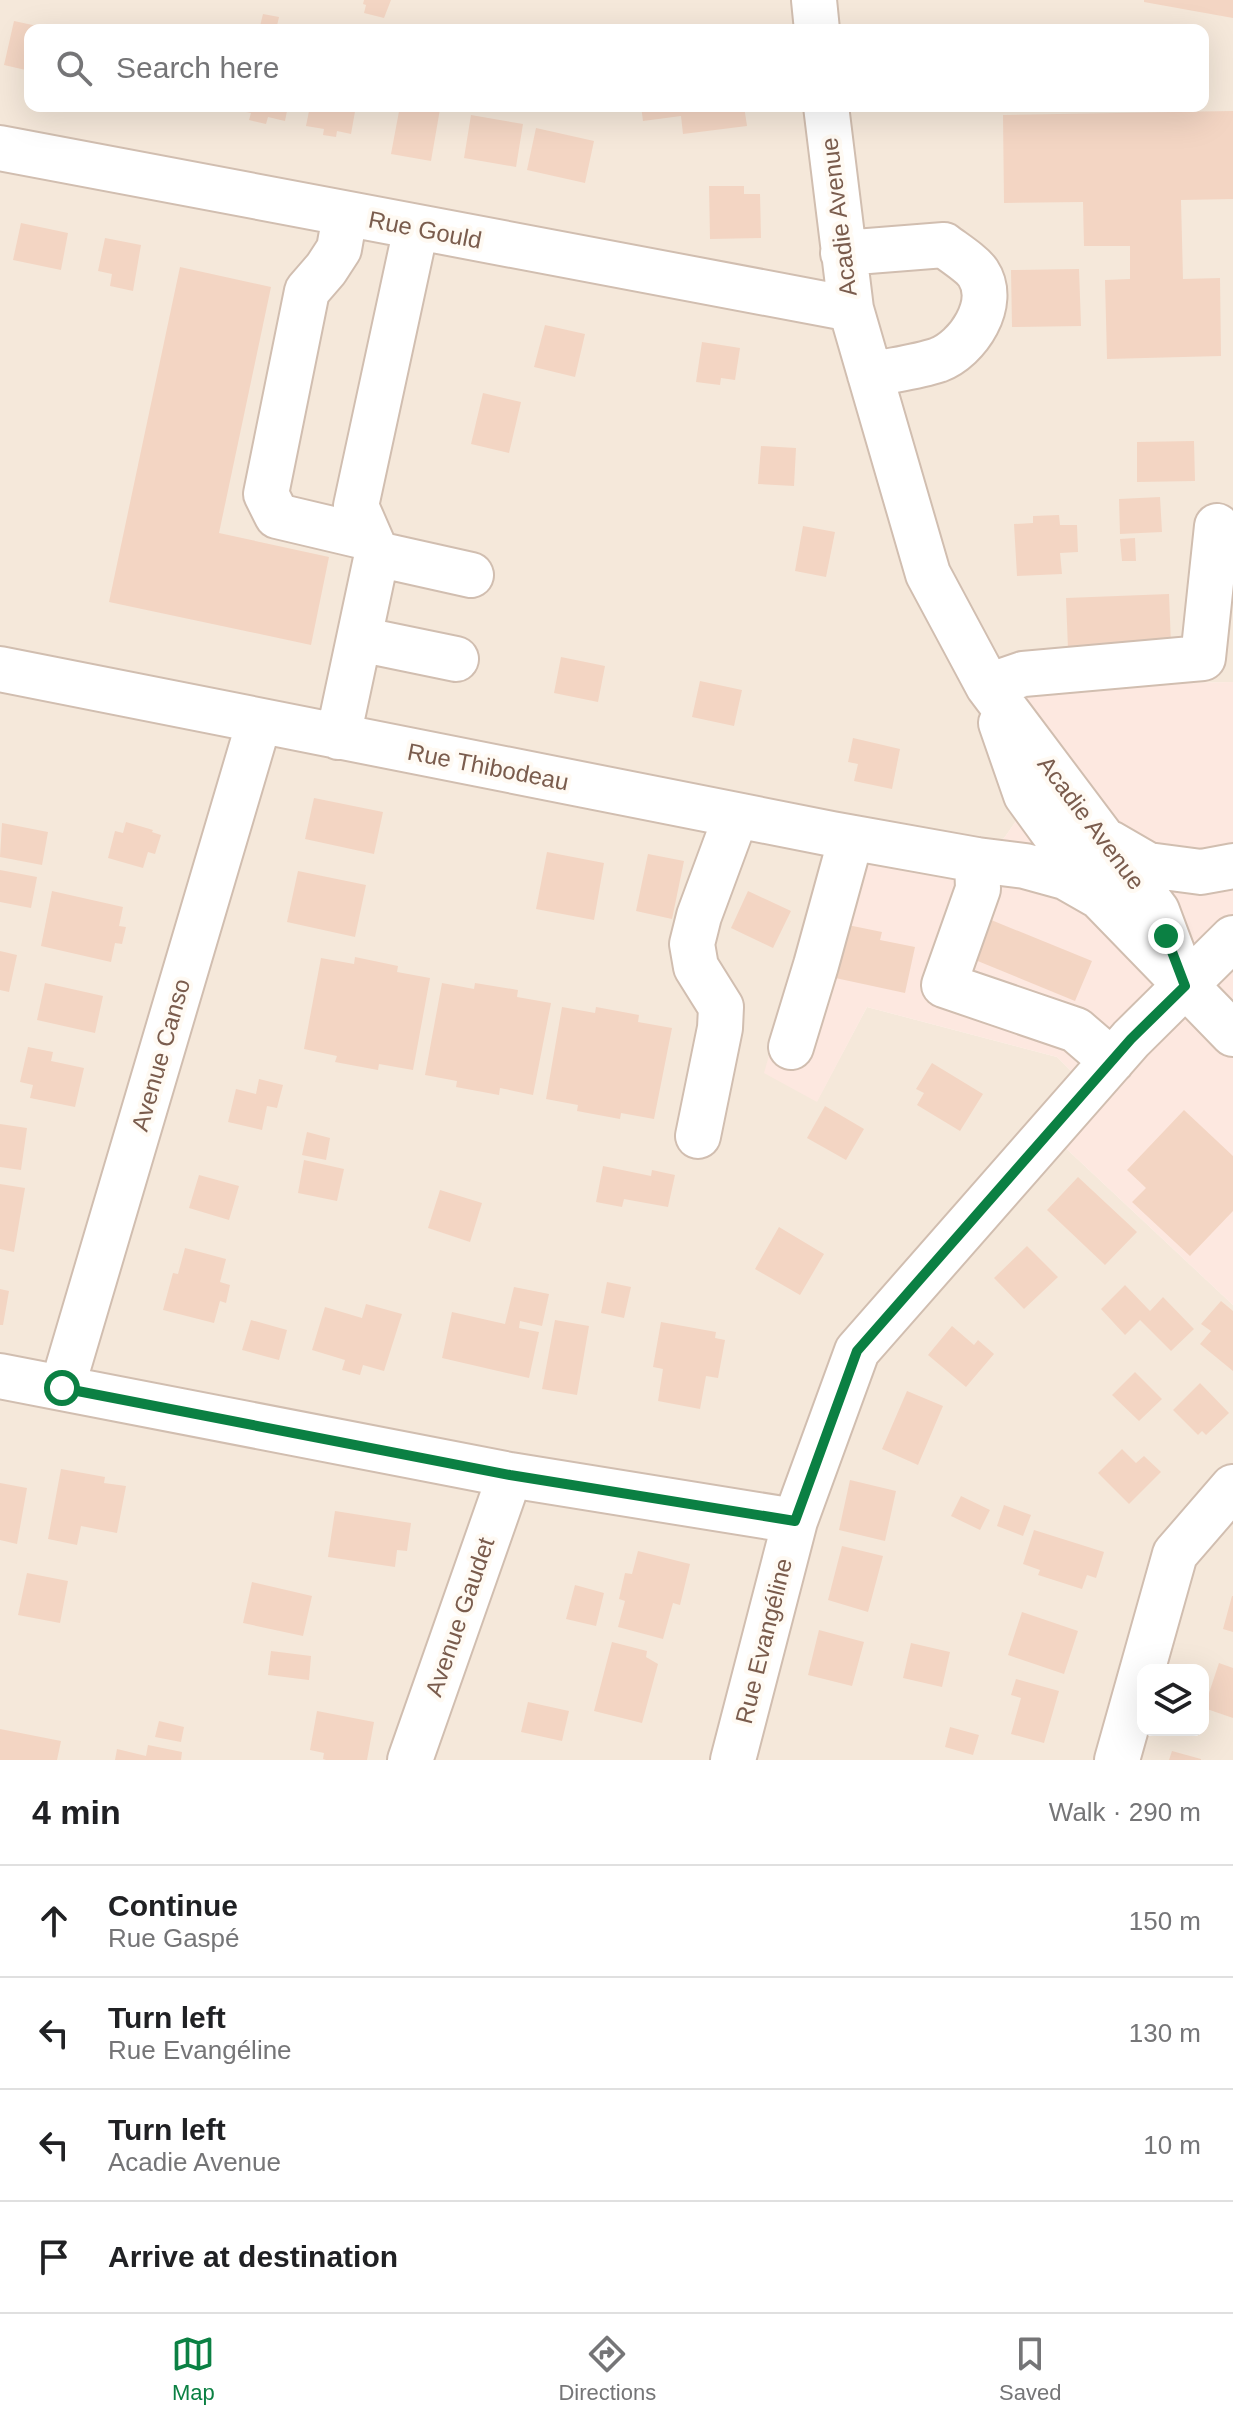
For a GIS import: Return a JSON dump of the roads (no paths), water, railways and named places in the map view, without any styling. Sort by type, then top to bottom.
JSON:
[{"type":"street","points":[[814,0],[816,24]]},
{"type":"street","name":"Acadie Avenue","points":[[827,112],[851,309],[928,574],[988,686],[1026,795],[1100,897],[1185,986]]},
{"type":"street","name":"Rue Gould","points":[[0,148],[851,309]]},
{"type":"street","points":[[345,215],[339,249],[307,291],[266,494],[277,516],[471,575]]},
{"type":"street","points":[[338,737],[359,639],[373,546],[356,506],[416,228]]},
{"type":"street","points":[[843,253],[944,245],[978,272],[985,295],[980,318],[965,341],[941,359],[870,375]]},
{"type":"street","points":[[988,686],[1023,674],[1203,658],[1217,526]]},
{"type":"street","points":[[359,639],[456,659]]},
{"type":"street","name":"Rue Thibodeau","points":[[0,669],[736,816],[1025,866],[1065,877],[1100,897]]},
{"type":"street","name":"Acadie Avenue","points":[[988,686],[1157,911],[1185,986]]},
{"type":"street","name":"Avenue Canso","points":[[62,1388],[259,722]]},
{"type":"street","points":[[1026,795],[1020,815],[1005,837],[977,860],[978,889],[944,985],[1076,1030],[1112,1061]]},
{"type":"street","points":[[698,1136],[720,1028],[721,1007],[696,967],[692,944],[699,916],[736,816]]},
{"type":"street","points":[[791,1047],[851,838]]},
{"type":"street","points":[[1106,841],[1148,865],[1201,872],[1233,866]]},
{"type":"street","name":"Rue Evangéline","points":[[733,1760],[795,1521],[857,1351],[1112,1061],[1233,938]]},
{"type":"street","points":[[1185,986],[1233,1034]]},
{"type":"street","points":[[0,1376],[510,1475],[795,1521]]},
{"type":"street","name":"Avenue Gaudet","points":[[410,1760],[510,1475]]},
{"type":"street","points":[[1117,1760],[1175,1554],[1233,1487]]}]
